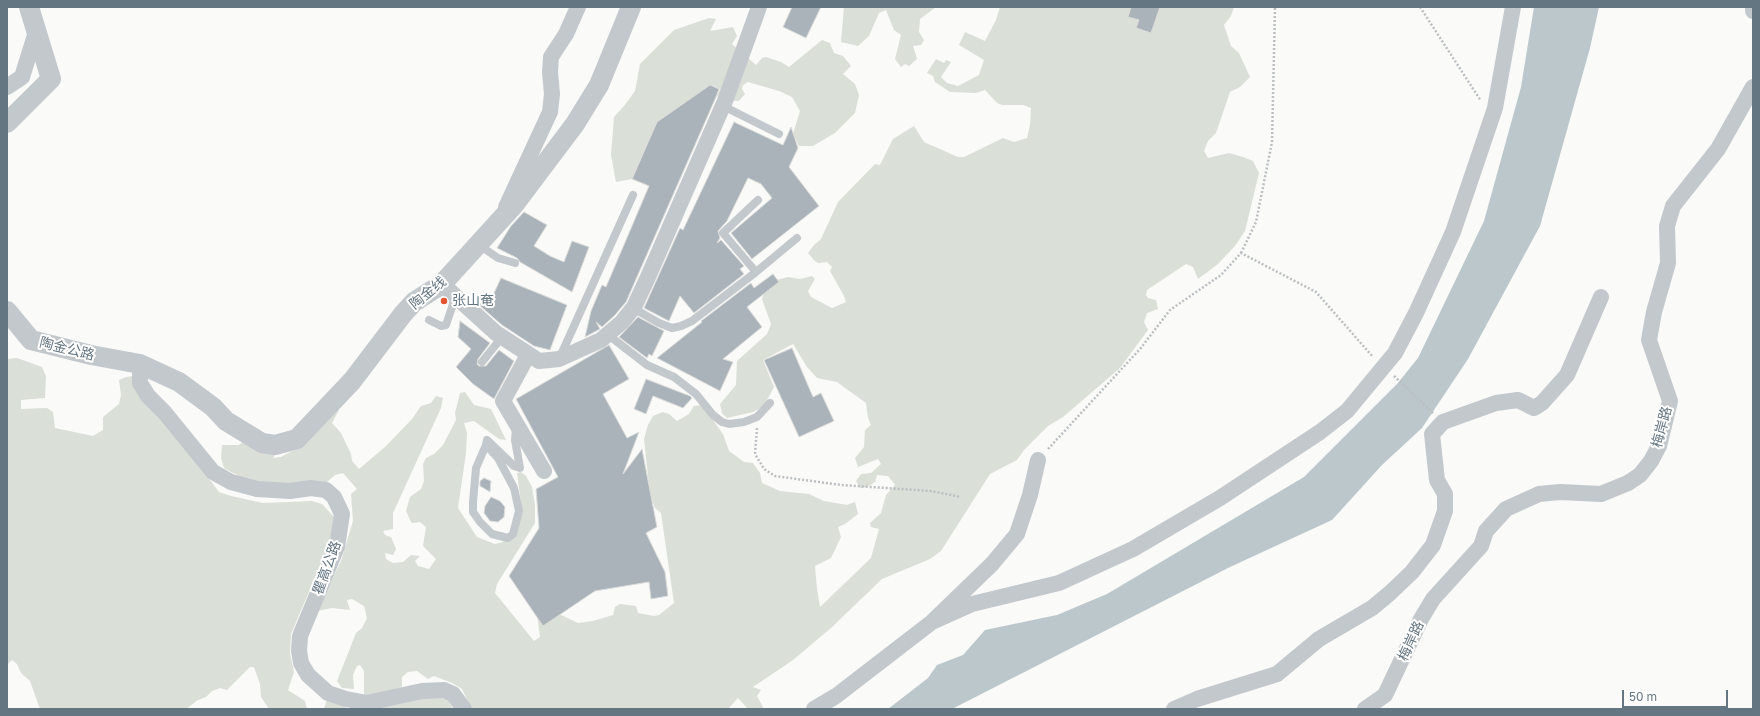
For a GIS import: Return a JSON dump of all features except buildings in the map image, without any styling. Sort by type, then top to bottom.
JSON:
[{"type":"street","points":[[7,87],[22,77],[36,32],[29,7]]},
{"type":"street","points":[[7,123],[51,79],[29,7]]},
{"type":"street","points":[[500,219],[550,112],[552,94],[550,72],[551,57],[566,34],[578,7]]},
{"type":"street","name":"陶金线","points":[[140,364],[179,382],[244,434],[262,443],[284,444],[297,439],[352,381],[403,314],[414,302],[448,291],[478,244],[514,205],[575,124],[598,85],[631,7]]},
{"type":"street","points":[[448,291],[502,337],[539,361],[559,359],[600,340],[622,322],[633,308],[723,106],[759,7]]},
{"type":"street","points":[[932,622],[972,604],[1059,583],[1133,549],[1220,498],[1320,432],[1347,411],[1395,353],[1416,313],[1453,232],[1495,108],[1513,7]]},
{"type":"street","name":"梅岸路","points":[[1365,709],[1385,695],[1421,619],[1433,599],[1481,546],[1486,531],[1506,509],[1540,494],[1560,492],[1601,494],[1628,483],[1640,474],[1651,461],[1658,446],[1670,400],[1650,340],[1654,312],[1668,263],[1667,226],[1673,206],[1718,149],[1753,87]]},
{"type":"street","points":[[1174,709],[1197,698],[1277,674],[1319,639],[1372,608],[1412,572],[1433,545],[1445,511],[1445,494],[1437,480],[1432,434],[1443,422],[1496,403],[1518,400],[1534,408],[1542,404],[1568,374],[1601,297]]},
{"type":"street","name":"陶金公路","points":[[7,311],[31,340],[91,355],[140,364]]},
{"type":"street","points":[[528,355],[503,401],[544,471]]},
{"type":"street","name":"瞿高公路","points":[[140,364],[140,383],[148,396],[165,413],[213,472],[231,482],[258,490],[290,491],[311,488],[326,490],[334,497],[342,514],[337,547],[300,636],[299,651],[301,663],[308,675],[328,692],[346,700],[367,703],[422,691],[444,690],[453,694],[464,709]]},
{"type":"street","points":[[814,709],[836,696],[932,622],[992,564],[1017,534],[1030,495],[1038,460]]},
{"type":"lane","points":[[723,106],[779,134]]},
{"type":"lane","points":[[559,359],[633,195]]},
{"type":"lane","points":[[756,272],[723,233],[758,200]]},
{"type":"lane","points":[[633,308],[659,323],[672,328],[681,326],[692,321],[756,272],[797,238]]},
{"type":"lane","points":[[478,244],[498,258],[515,263]]},
{"type":"lane","points":[[430,320],[441,326],[446,325],[448,291]]},
{"type":"lane","points":[[607,334],[647,366],[674,377],[696,394],[712,415],[722,422],[729,424],[744,422],[758,417],[770,403]]},
{"type":"lane","points":[[482,362],[502,337]]},
{"type":"lane","points":[[486,446],[498,458],[514,488],[519,511],[513,534],[508,538],[492,534],[473,512],[476,468],[486,446],[487,440],[514,466],[520,468],[515,440],[516,423]]},
{"type":"path","points":[[1038,460],[1140,349],[1170,310],[1221,275],[1241,253],[1256,222],[1272,142],[1275,7]]},
{"type":"path","points":[[1420,7],[1477,94],[1491,123]]},
{"type":"path","points":[[1241,253],[1316,292],[1376,360],[1443,422]]},
{"type":"path","points":[[758,417],[755,454],[764,469],[775,476],[834,484],[931,491],[961,497]]},
{"type":"shaded area","points":[[844,7],[936,7],[920,19],[919,32],[924,40],[921,45],[913,46],[917,59],[909,66],[905,64],[901,67],[895,59],[901,35],[894,30],[886,10],[879,13],[869,36],[858,46],[841,42]]},
{"type":"shaded area","points":[[1000,7],[1234,7],[1231,16],[1224,25],[1231,46],[1239,53],[1250,77],[1240,87],[1230,92],[1216,133],[1208,141],[1204,151],[1208,158],[1229,153],[1253,161],[1259,173],[1245,231],[1235,246],[1218,264],[1198,279],[1193,267],[1186,264],[1147,290],[1146,295],[1148,298],[1156,300],[1158,309],[1147,313],[1144,322],[1148,330],[1120,368],[1063,417],[1048,426],[1024,450],[1017,460],[990,474],[941,551],[930,559],[882,579],[831,628],[793,660],[753,687],[761,690],[757,696],[763,707],[762,709],[748,709],[738,698],[728,709],[472,709],[462,689],[452,683],[434,676],[428,679],[417,671],[408,672],[402,677],[402,686],[398,691],[364,697],[364,671],[360,665],[357,666],[353,675],[354,689],[342,688],[337,681],[356,633],[362,628],[367,618],[364,606],[352,599],[347,600],[350,610],[332,608],[317,611],[341,561],[353,521],[351,494],[357,489],[343,473],[335,475],[327,482],[280,484],[246,480],[224,468],[221,458],[222,445],[239,445],[244,441],[275,455],[273,458],[281,457],[307,443],[340,408],[332,423],[341,433],[351,454],[352,461],[359,469],[385,447],[412,419],[421,406],[431,403],[436,396],[443,398],[441,408],[393,513],[393,529],[383,531],[385,535],[391,537],[396,549],[393,555],[385,553],[386,559],[393,563],[403,562],[411,555],[420,556],[415,561],[418,566],[429,569],[436,559],[423,546],[426,527],[420,522],[412,523],[406,511],[410,497],[421,489],[424,481],[423,464],[426,458],[434,454],[443,445],[456,420],[455,413],[460,393],[465,392],[474,405],[491,409],[506,440],[499,439],[474,421],[464,423],[467,433],[466,453],[458,508],[477,537],[495,544],[503,542],[514,528],[521,504],[517,473],[521,472],[526,476],[532,487],[535,505],[535,523],[497,584],[495,593],[534,641],[540,637],[537,614],[561,615],[578,623],[593,621],[613,615],[615,607],[620,604],[636,606],[638,613],[654,616],[659,615],[674,603],[661,513],[655,508],[650,494],[644,439],[648,425],[653,416],[663,412],[669,414],[677,421],[689,414],[694,406],[702,405],[723,434],[729,451],[744,462],[753,463],[760,473],[762,483],[780,491],[809,494],[824,501],[847,505],[855,502],[858,514],[845,524],[838,527],[841,537],[831,558],[815,566],[820,607],[871,558],[879,529],[871,527],[870,523],[881,513],[886,495],[895,485],[888,476],[877,475],[875,482],[867,487],[860,488],[856,481],[861,474],[871,473],[881,464],[878,459],[858,467],[855,458],[864,447],[865,430],[871,425],[868,418],[866,403],[837,382],[817,378],[807,367],[793,344],[763,360],[774,387],[764,406],[753,412],[727,418],[722,413],[720,404],[736,385],[737,361],[767,334],[771,324],[762,299],[765,288],[773,281],[788,277],[800,279],[812,276],[815,279],[808,291],[811,297],[832,308],[846,302],[830,271],[832,267],[827,262],[818,263],[808,253],[821,239],[838,202],[875,164],[880,165],[893,139],[914,126],[924,142],[958,157],[964,157],[1003,138],[1014,142],[1027,138],[1030,125],[1031,108],[1023,105],[1002,105],[997,103],[985,90],[976,93],[950,92],[935,82],[933,76],[927,73],[936,59],[944,63],[946,60],[951,62],[941,77],[947,83],[958,86],[979,75],[984,60],[959,45],[965,32],[985,41],[996,20]]},
{"type":"shaded area","points":[[1534,7],[1599,7],[1590,48],[1540,226],[1468,359],[1422,428],[1382,465],[1332,520],[1230,567],[952,709],[888,709],[928,678],[937,665],[963,655],[985,630],[1057,615],[1107,594],[1304,477],[1397,384],[1418,358],[1484,221],[1521,87]]},
{"type":"shaded area","points":[[709,18],[716,19],[710,31],[733,27],[737,36],[732,44],[756,65],[762,58],[766,57],[781,62],[789,67],[822,40],[830,43],[834,53],[843,56],[851,66],[843,74],[855,84],[859,95],[855,113],[835,133],[813,146],[799,146],[793,134],[800,111],[792,97],[779,91],[748,82],[743,85],[742,89],[745,94],[739,101],[724,100],[717,96],[720,89],[710,85],[657,122],[632,179],[616,182],[611,155],[614,117],[635,91],[640,64],[674,30]]},
{"type":"shaded area","points":[[17,358],[42,367],[46,376],[45,398],[21,400],[21,409],[47,408],[53,412],[55,428],[93,436],[103,430],[103,417],[119,404],[121,395],[119,380],[133,376],[219,492],[263,503],[312,501],[322,504],[334,517],[331,540],[291,634],[290,654],[294,672],[288,690],[305,701],[307,709],[269,709],[261,697],[260,684],[254,667],[250,667],[227,690],[220,688],[212,691],[206,697],[198,700],[186,709],[40,709],[30,681],[21,673],[17,664],[12,660],[7,665],[7,359]]},
{"type":"shaded area","points":[[423,696],[447,699],[453,709],[376,709]]},
{"type":"shaded area","points":[[327,699],[347,708],[353,709],[324,709]]},
{"type":"place","name":"张山奄","points":[[444,301]]}]
